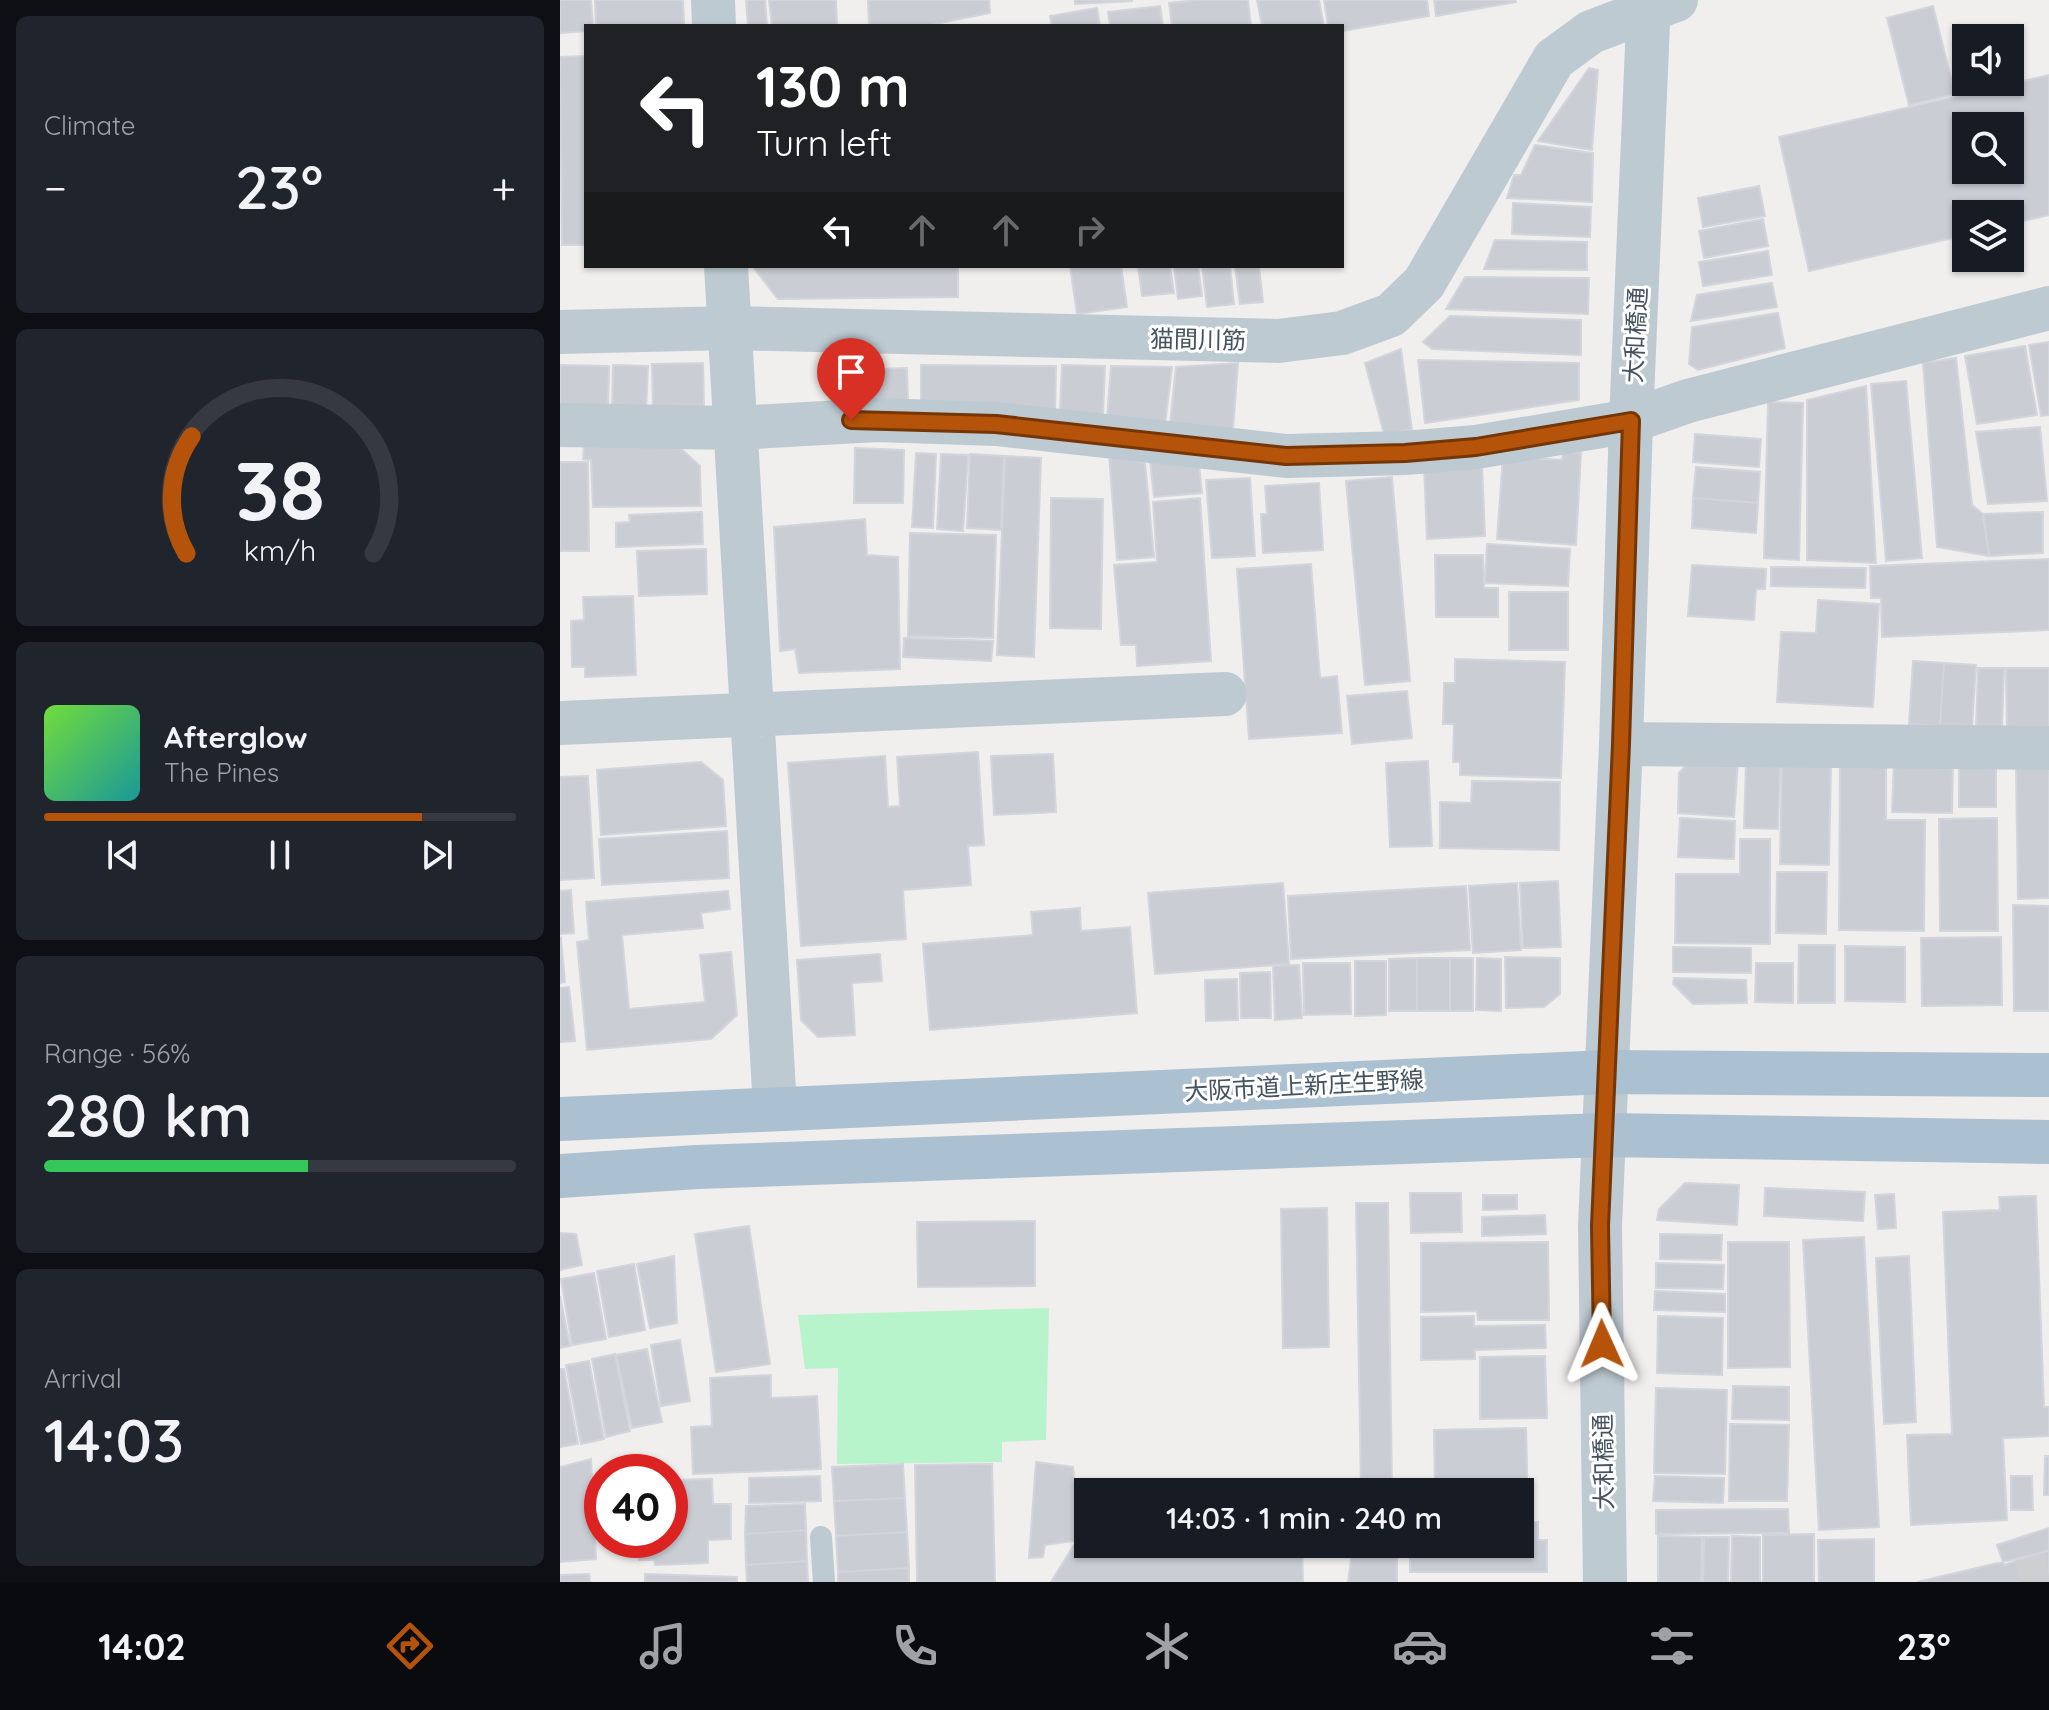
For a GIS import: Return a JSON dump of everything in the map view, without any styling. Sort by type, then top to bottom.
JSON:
[{"type":"main road","name":"大阪市道上新庄生野線","points":[[560,1119],[1607,1072],[2049,1075]]},
{"type":"main road","points":[[560,1176],[697,1167],[1605,1135],[2049,1142]]},
{"type":"street","points":[[713,0],[714,24]]},
{"type":"street","name":"猫間川筋","points":[[560,332],[729,328],[1278,341],[1342,333],[1391,315],[1424,283],[1554,59],[1591,32],[1658,3]]},
{"type":"street","name":"大和橋通","points":[[1605,1582],[1600,1226],[1621,744],[1631,421],[1658,3]]},
{"type":"street","points":[[726,268],[775,1108]]},
{"type":"street","points":[[560,425],[735,428],[877,420],[996,424],[1286,456],[1405,453],[1476,447],[1631,421],[1688,401],[2049,308]]},
{"type":"street","points":[[560,723],[1225,694]]},
{"type":"street","points":[[1621,744],[2049,748]]},
{"type":"lane","points":[[821,1537],[824,1582]]},
{"type":"green space","points":[[1049,1308],[1046,1440],[1002,1442],[1002,1462],[837,1464],[838,1368],[805,1369],[798,1315]]},
{"type":"building","points":[[560,0],[591,0],[593,24],[584,24],[584,31],[560,33]]},
{"type":"building","points":[[595,0],[683,0],[684,24],[596,24]]},
{"type":"building","points":[[746,0],[765,0],[767,24],[748,24]]},
{"type":"building","points":[[769,0],[836,0],[837,24],[772,24]]},
{"type":"building","points":[[868,0],[989,0],[990,13],[935,24],[869,24]]},
{"type":"building","points":[[1075,0],[1132,0],[1132,1],[1075,4]]},
{"type":"building","points":[[1248,0],[1251,24],[1172,24],[1169,3]]},
{"type":"building","points":[[1257,0],[1319,0],[1324,24],[1262,24]]},
{"type":"building","points":[[1324,0],[1427,0],[1429,16],[1344,31],[1344,24],[1328,24]]},
{"type":"building","points":[[1434,0],[1515,0],[1516,2],[1436,16]]},
{"type":"building","points":[[1160,6],[1163,24],[1110,24],[1108,12]]},
{"type":"building","points":[[1933,6],[1952,82],[1952,95],[1909,105],[1887,18]]},
{"type":"building","points":[[1097,8],[1100,24],[1052,24],[1050,16]]},
{"type":"building","points":[[584,56],[584,245],[562,245],[560,57]]},
{"type":"building","points":[[1589,68],[1598,70],[1592,150],[1538,141]]},
{"type":"building","points":[[2049,75],[2049,215],[2024,221],[2024,200],[1952,200],[1952,238],[1809,271],[1779,137],[1958,96],[2024,96],[2024,81]]},
{"type":"building","points":[[1535,145],[1593,153],[1592,202],[1507,198],[1514,175],[1521,175]]},
{"type":"building","points":[[1759,186],[1765,216],[1703,227],[1698,198]]},
{"type":"building","points":[[1513,203],[1591,207],[1590,237],[1512,234]]},
{"type":"building","points":[[1763,219],[1768,246],[1704,258],[1699,231]]},
{"type":"building","points":[[1495,240],[1587,242],[1587,270],[1484,269]]},
{"type":"building","points":[[1768,251],[1772,275],[1703,286],[1699,262]]},
{"type":"building","points":[[754,268],[958,268],[958,297],[778,299]]},
{"type":"building","points":[[1070,268],[1121,268],[1127,307],[1077,314]]},
{"type":"building","points":[[1138,268],[1170,268],[1174,293],[1142,296]]},
{"type":"building","points":[[1174,268],[1198,268],[1202,296],[1178,299]]},
{"type":"building","points":[[1202,268],[1230,268],[1234,304],[1207,307]]},
{"type":"building","points":[[1235,268],[1259,268],[1263,302],[1240,304]]},
{"type":"building","points":[[1465,277],[1589,278],[1588,314],[1446,309]]},
{"type":"building","points":[[1772,283],[1777,307],[1691,321],[1697,295]]},
{"type":"building","points":[[1778,313],[1785,348],[1698,370],[1689,364],[1692,327]]},
{"type":"building","points":[[1450,316],[1581,320],[1581,355],[1432,349],[1423,342]]},
{"type":"building","points":[[2049,342],[2049,415],[2041,416],[2029,345]]},
{"type":"building","points":[[2025,346],[2037,415],[1977,424],[1965,356]]},
{"type":"building","points":[[1401,349],[1412,430],[1384,434],[1365,363]]},
{"type":"building","points":[[1956,358],[1972,505],[1983,514],[1989,556],[1937,547],[1923,363]]},
{"type":"building","points":[[1418,360],[1579,363],[1579,400],[1425,423]]},
{"type":"building","points":[[703,363],[704,407],[653,408],[652,364]]},
{"type":"building","points":[[1238,363],[1233,430],[1170,424],[1176,367]]},
{"type":"building","points":[[560,365],[609,366],[608,412],[560,412]]},
{"type":"building","points":[[613,365],[648,366],[646,411],[612,410]]},
{"type":"building","points":[[921,365],[1056,366],[1055,412],[921,411]]},
{"type":"building","points":[[1062,365],[1105,366],[1103,416],[1060,413]]},
{"type":"building","points":[[1111,366],[1172,367],[1165,425],[1107,418]]},
{"type":"building","points":[[907,368],[908,402],[852,404],[851,370]]},
{"type":"building","points":[[1906,381],[1922,558],[1886,561],[1871,384]]},
{"type":"building","points":[[1866,386],[1876,563],[1807,560],[1807,400]]},
{"type":"building","points":[[1768,402],[1803,403],[1799,560],[1764,558]]},
{"type":"building","points":[[2040,427],[2047,501],[1988,504],[1976,432]]},
{"type":"building","points":[[1695,434],[1761,439],[1759,467],[1693,462]]},
{"type":"building","points":[[584,444],[676,444],[700,466],[701,506],[593,507],[591,460],[583,459]]},
{"type":"building","points":[[855,448],[904,450],[903,503],[854,503]]},
{"type":"building","points":[[1563,452],[1581,453],[1576,545],[1497,539],[1503,456],[1562,460]]},
{"type":"building","points":[[916,453],[936,454],[933,528],[912,527]]},
{"type":"building","points":[[941,454],[968,455],[963,531],[937,529]]},
{"type":"building","points":[[970,454],[1004,456],[1001,530],[967,528]]},
{"type":"building","points":[[1109,454],[1145,463],[1154,557],[1117,560]]},
{"type":"building","points":[[1005,456],[1041,458],[1034,657],[997,655]]},
{"type":"building","points":[[1150,461],[1199,466],[1202,493],[1154,497]]},
{"type":"building","points":[[560,462],[588,462],[589,551],[560,551]]},
{"type":"building","points":[[1482,464],[1485,536],[1427,539],[1424,466]]},
{"type":"building","points":[[1696,467],[1760,472],[1758,503],[1693,498]]},
{"type":"building","points":[[1392,477],[1410,681],[1365,685],[1346,481]]},
{"type":"building","points":[[1250,478],[1255,556],[1212,558],[1206,480]]},
{"type":"building","points":[[1319,483],[1323,550],[1263,553],[1261,514],[1267,514],[1265,486]]},
{"type":"building","points":[[1051,498],[1103,499],[1101,629],[1050,628]]},
{"type":"building","points":[[1200,498],[1211,661],[1137,666],[1136,645],[1121,645],[1114,565],[1157,562],[1153,502]]},
{"type":"building","points":[[1693,498],[1758,503],[1756,533],[1692,528]]},
{"type":"building","points":[[702,512],[703,544],[616,547],[616,523],[630,522],[629,515]]},
{"type":"building","points":[[2043,512],[2043,553],[1989,556],[1983,514]]},
{"type":"building","points":[[865,519],[867,555],[898,557],[900,669],[799,673],[795,649],[780,651],[774,527]]},
{"type":"building","points":[[910,533],[996,535],[993,638],[908,636]]},
{"type":"building","points":[[1487,544],[1570,549],[1568,586],[1485,583]]},
{"type":"building","points":[[706,549],[707,594],[639,596],[637,551]]},
{"type":"building","points":[[1435,555],[1483,555],[1484,588],[1498,588],[1498,617],[1436,617]]},
{"type":"building","points":[[2049,559],[2049,630],[1882,637],[1881,598],[1871,598],[1870,566]]},
{"type":"building","points":[[1311,564],[1320,678],[1337,676],[1342,733],[1249,739],[1237,569]]},
{"type":"building","points":[[1692,565],[1766,569],[1765,589],[1756,589],[1754,620],[1688,616]]},
{"type":"building","points":[[1771,567],[1866,568],[1865,588],[1771,586]]},
{"type":"building","points":[[1509,592],[1568,592],[1568,650],[1509,650]]},
{"type":"building","points":[[633,596],[636,675],[585,677],[585,667],[572,667],[571,621],[584,620],[583,597]]},
{"type":"building","points":[[1818,600],[1879,604],[1873,707],[1777,702],[1781,632],[1816,633]]},
{"type":"building","points":[[904,638],[993,641],[991,661],[903,657]]},
{"type":"building","points":[[1455,659],[1565,662],[1561,778],[1460,775],[1460,762],[1453,762],[1454,724],[1443,724],[1444,683],[1455,683]]},
{"type":"building","points":[[1913,661],[1944,663],[1940,726],[1909,724]]},
{"type":"building","points":[[1944,663],[1976,665],[1972,728],[1940,726]]},
{"type":"building","points":[[1978,668],[2004,668],[2002,730],[1976,729]]},
{"type":"building","points":[[2006,668],[2049,668],[2049,731],[2007,732]]},
{"type":"building","points":[[1407,691],[1412,738],[1352,744],[1347,696]]},
{"type":"building","points":[[978,752],[984,845],[968,846],[971,885],[903,890],[906,939],[801,946],[788,763],[885,756],[888,807],[900,806],[897,757]]},
{"type":"building","points":[[1053,754],[1056,812],[994,815],[991,756]]},
{"type":"building","points":[[1692,759],[1738,762],[1734,817],[1678,813],[1679,773]]},
{"type":"building","points":[[1428,761],[1432,846],[1390,847],[1386,763]]},
{"type":"building","points":[[1746,761],[1780,763],[1778,829],[1744,828]]},
{"type":"building","points":[[1894,761],[1953,763],[1952,813],[1892,812]]},
{"type":"building","points":[[701,762],[723,780],[726,826],[601,835],[597,770]]},
{"type":"building","points":[[1782,762],[1831,763],[1829,865],[1780,864]]},
{"type":"building","points":[[1840,762],[1886,762],[1886,820],[1925,820],[1924,931],[1839,930]]},
{"type":"building","points":[[1959,763],[1996,763],[1996,807],[1959,807]]},
{"type":"building","points":[[2016,765],[2049,765],[2049,898],[2018,899]]},
{"type":"building","points":[[588,776],[594,878],[560,880],[560,777]]},
{"type":"building","points":[[1472,781],[1560,782],[1559,850],[1440,848],[1440,802],[1471,803]]},
{"type":"building","points":[[1680,818],[1735,821],[1734,859],[1678,857]]},
{"type":"building","points":[[1997,818],[1998,931],[1940,931],[1939,819]]},
{"type":"building","points":[[727,831],[729,878],[602,885],[599,839]]},
{"type":"building","points":[[1740,839],[1770,839],[1770,944],[1675,943],[1676,874],[1740,874]]},
{"type":"building","points":[[1777,872],[1827,872],[1826,934],[1776,933]]},
{"type":"building","points":[[1558,881],[1561,947],[1523,948],[1520,883]]},
{"type":"building","points":[[1283,883],[1289,964],[1155,974],[1148,893]]},
{"type":"building","points":[[1517,883],[1521,950],[1473,953],[1469,886]]},
{"type":"building","points":[[1466,886],[1470,950],[1291,959],[1288,896]]},
{"type":"building","points":[[571,890],[574,933],[560,934],[560,891]]},
{"type":"building","points":[[728,891],[730,909],[701,913],[703,928],[622,935],[629,1009],[705,1002],[700,955],[731,952],[737,1015],[711,1039],[587,1050],[577,942],[589,940],[586,902]]},
{"type":"building","points":[[2013,905],[2049,906],[2049,1011],[2014,1011]]},
{"type":"building","points":[[1080,908],[1081,931],[1130,927],[1137,1013],[930,1030],[923,944],[1033,935],[1031,912]]},
{"type":"building","points":[[2001,937],[2002,1005],[1922,1006],[1921,938]]},
{"type":"building","points":[[560,939],[565,982],[560,983]]},
{"type":"building","points":[[1799,945],[1835,945],[1835,1003],[1798,1003]]},
{"type":"building","points":[[1845,946],[1905,947],[1905,1002],[1845,1001]]},
{"type":"building","points":[[1673,947],[1751,948],[1751,973],[1673,972]]},
{"type":"building","points":[[880,954],[882,981],[852,983],[855,1035],[818,1037],[801,1020],[797,960]]},
{"type":"building","points":[[1505,957],[1560,958],[1560,994],[1544,1007],[1506,1008]]},
{"type":"building","points":[[1417,958],[1450,958],[1450,1011],[1417,1011]]},
{"type":"building","points":[[1417,958],[1417,1011],[1389,1011],[1389,959]]},
{"type":"building","points":[[1450,958],[1473,958],[1473,1011],[1450,1011]]},
{"type":"building","points":[[1477,958],[1501,959],[1501,1011],[1476,1010]]},
{"type":"building","points":[[1355,961],[1386,961],[1386,1015],[1355,1016]]},
{"type":"building","points":[[1303,963],[1350,963],[1351,1014],[1304,1015]]},
{"type":"building","points":[[1756,963],[1793,963],[1793,1003],[1755,1002]]},
{"type":"building","points":[[1299,965],[1302,1018],[1275,1020],[1273,966]]},
{"type":"building","points":[[1270,972],[1271,1018],[1241,1018],[1240,973]]},
{"type":"building","points":[[1674,978],[1746,980],[1747,1003],[1693,1004],[1673,984]]},
{"type":"building","points":[[1237,979],[1238,1020],[1206,1021],[1205,980]]},
{"type":"building","points":[[569,987],[575,1041],[560,1042],[560,988]]},
{"type":"building","points":[[1685,1183],[1739,1185],[1737,1225],[1657,1220],[1659,1209]]},
{"type":"building","points":[[1765,1188],[1865,1192],[1863,1221],[1764,1216]]},
{"type":"building","points":[[1410,1193],[1461,1193],[1462,1232],[1411,1233]]},
{"type":"building","points":[[1894,1194],[1896,1228],[1878,1229],[1875,1195]]},
{"type":"building","points":[[1483,1195],[1517,1195],[1517,1209],[1483,1210]]},
{"type":"building","points":[[2036,1196],[2044,1407],[2049,1407],[2049,1436],[2003,1438],[2007,1520],[1911,1525],[1907,1435],[1952,1434],[1943,1212],[2000,1210],[1999,1197]]},
{"type":"building","points":[[1356,1203],[1388,1203],[1392,1478],[1361,1478]]},
{"type":"building","points":[[1327,1208],[1329,1347],[1283,1348],[1281,1209]]},
{"type":"building","points":[[1545,1215],[1546,1234],[1482,1236],[1482,1217]]},
{"type":"building","points":[[1035,1221],[1035,1286],[918,1287],[917,1222]]},
{"type":"building","points":[[749,1226],[770,1364],[716,1372],[695,1234]]},
{"type":"building","points":[[560,1233],[576,1234],[582,1265],[560,1270]]},
{"type":"building","points":[[1660,1234],[1722,1235],[1721,1260],[1660,1259]]},
{"type":"building","points":[[1864,1237],[1879,1527],[1819,1530],[1803,1240]]},
{"type":"building","points":[[1548,1242],[1549,1320],[1478,1320],[1477,1311],[1421,1312],[1421,1243]]},
{"type":"building","points":[[1728,1242],[1789,1242],[1790,1367],[1728,1368]]},
{"type":"building","points":[[674,1256],[677,1323],[650,1328],[637,1264]]},
{"type":"building","points":[[1909,1256],[1916,1422],[1884,1424],[1876,1258]]},
{"type":"building","points":[[1656,1263],[1724,1265],[1723,1289],[1656,1288]]},
{"type":"building","points":[[634,1264],[645,1330],[609,1337],[597,1271]]},
{"type":"building","points":[[594,1273],[606,1339],[572,1345],[561,1279]]},
{"type":"building","points":[[1655,1291],[1725,1294],[1725,1312],[1654,1310]]},
{"type":"building","points":[[560,1296],[570,1346],[560,1348]]},
{"type":"building","points":[[1474,1316],[1474,1326],[1545,1325],[1546,1348],[1475,1350],[1475,1359],[1421,1360],[1421,1317]]},
{"type":"building","points":[[1658,1316],[1723,1318],[1722,1375],[1657,1373]]},
{"type":"building","points":[[680,1340],[690,1401],[661,1406],[651,1345]]},
{"type":"building","points":[[647,1349],[662,1422],[632,1428],[616,1355]]},
{"type":"building","points":[[615,1354],[630,1431],[606,1437],[592,1359]]},
{"type":"building","points":[[1545,1356],[1547,1418],[1480,1419],[1480,1357]]},
{"type":"building","points":[[589,1361],[604,1439],[581,1444],[566,1365]]},
{"type":"building","points":[[560,1369],[564,1369],[578,1444],[560,1447]]},
{"type":"building","points":[[771,1375],[771,1398],[817,1396],[821,1469],[693,1474],[691,1427],[712,1426],[710,1378]]},
{"type":"building","points":[[1733,1386],[1789,1387],[1789,1420],[1732,1419]]},
{"type":"building","points":[[1656,1388],[1727,1390],[1725,1474],[1654,1473]]},
{"type":"building","points":[[1730,1424],[1789,1425],[1787,1501],[1729,1501]]},
{"type":"building","points":[[1526,1428],[1527,1478],[1435,1478],[1434,1430]]},
{"type":"building","points":[[2045,1456],[2049,1456],[2049,1495],[2044,1495]]},
{"type":"building","points":[[584,1461],[584,1558],[596,1559],[560,1562],[560,1467]]},
{"type":"building","points":[[1036,1462],[1073,1467],[1074,1541],[1045,1545],[1043,1557],[1029,1558]]},
{"type":"building","points":[[903,1464],[905,1498],[834,1501],[832,1467]]},
{"type":"building","points":[[992,1464],[995,1582],[917,1582],[915,1465]]},
{"type":"building","points":[[820,1476],[821,1501],[749,1503],[749,1478]]},
{"type":"building","points":[[1655,1476],[1724,1478],[1723,1503],[1653,1501]]},
{"type":"building","points":[[2011,1476],[2032,1476],[2033,1510],[2011,1510]]},
{"type":"building","points":[[712,1479],[713,1504],[731,1504],[731,1539],[708,1540],[708,1563],[655,1565],[654,1560],[639,1560],[688,1558],[688,1480]]},
{"type":"building","points":[[905,1498],[907,1532],[836,1536],[834,1501]]},
{"type":"building","points":[[805,1504],[806,1530],[745,1534],[746,1506]]},
{"type":"building","points":[[1788,1509],[1789,1533],[1656,1534],[1656,1510]]},
{"type":"building","points":[[1534,1522],[1538,1522],[1538,1540],[1547,1540],[1547,1572],[1410,1572],[1410,1558],[1534,1558]]},
{"type":"building","points":[[2049,1528],[2049,1550],[2004,1565],[1997,1545]]},
{"type":"building","points":[[806,1530],[807,1561],[746,1565],[745,1534]]},
{"type":"building","points":[[907,1532],[909,1568],[838,1572],[836,1536]]},
{"type":"building","points":[[1814,1534],[1814,1582],[1763,1582],[1763,1535]]},
{"type":"building","points":[[1658,1536],[1702,1537],[1701,1582],[1658,1582]]},
{"type":"building","points":[[1732,1536],[1760,1537],[1760,1582],[1731,1582]]},
{"type":"building","points":[[1704,1537],[1729,1537],[1728,1582],[1703,1582]]},
{"type":"building","points":[[1874,1539],[1874,1582],[1819,1582],[1818,1540]]},
{"type":"building","points":[[1074,1545],[1074,1558],[1302,1558],[1303,1582],[1051,1582]]},
{"type":"building","points":[[2049,1551],[2049,1582],[1917,1582]]},
{"type":"building","points":[[1351,1558],[1397,1558],[1397,1582],[1348,1582]]},
{"type":"building","points":[[807,1561],[808,1582],[747,1582],[746,1565]]},
{"type":"building","points":[[909,1568],[909,1582],[838,1582],[838,1572]]},
{"type":"building","points":[[589,1574],[590,1582],[560,1582],[560,1575]]},
{"type":"building","points":[[645,1574],[737,1577],[737,1582],[645,1582]]},
{"type":"tunnel","points":[[2020,1582],[2049,1576]]},
{"type":"route","points":[[851,420],[996,424],[1286,456],[1405,453],[1476,447],[1631,421],[1611,1005],[1600,1226],[1602,1344]]}]
